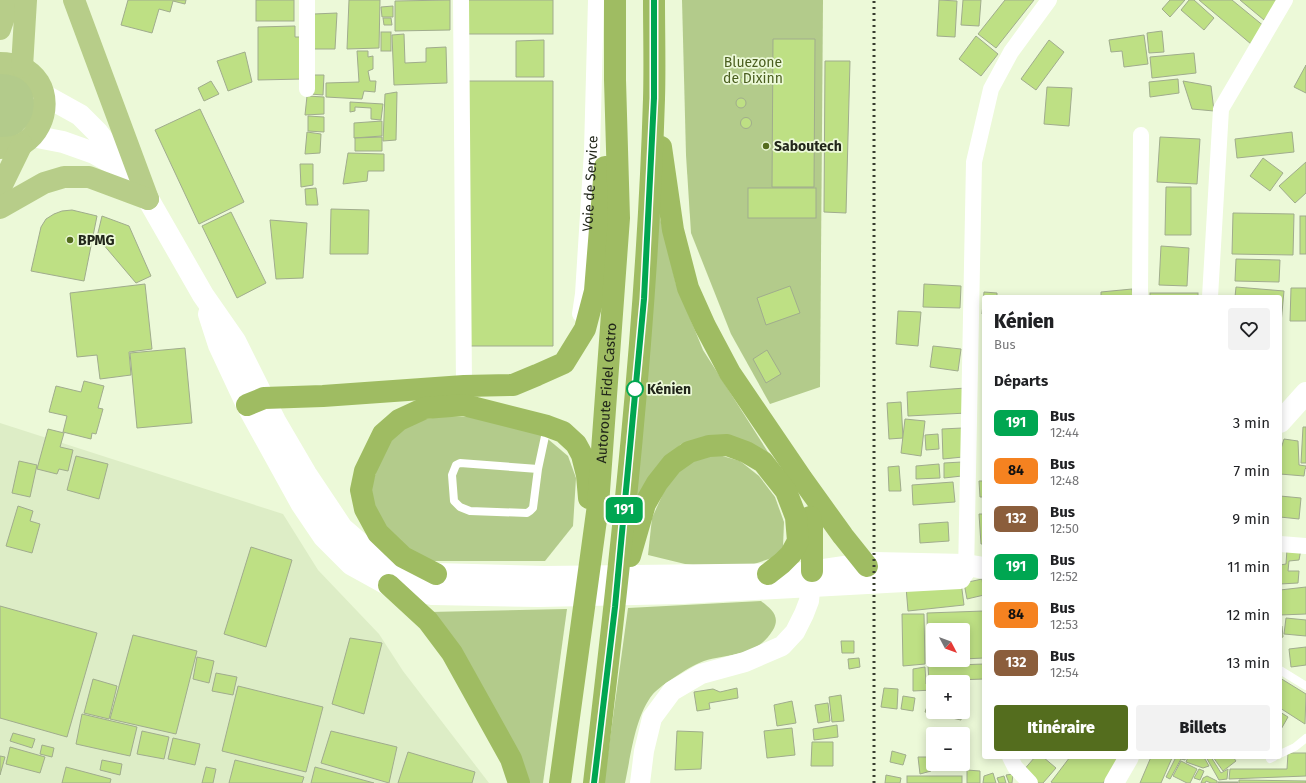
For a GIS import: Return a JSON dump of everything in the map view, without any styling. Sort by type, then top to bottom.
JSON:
[{"type":"highway","name":"Autoroute Fidel Castro","points":[[560,783],[598,505],[619,218],[615,80],[615,0]]},
{"type":"highway","name":"Autoroute Fidel Castro","points":[[594,783],[615,607],[644,299],[654,98],[654,0]]},
{"type":"highway","points":[[256,401],[464,386],[513,385],[564,363],[585,329],[594,291],[615,80]]},
{"type":"highway","points":[[654,98],[673,230],[688,288],[705,326],[730,373],[842,536],[867,566]]},
{"type":"highway","points":[[436,574],[403,557],[378,533],[365,509],[361,490],[365,471],[383,434],[399,420],[426,408],[464,405],[547,426],[563,432],[576,444],[582,455],[587,475],[593,541]]},
{"type":"highway","points":[[615,607],[645,504],[657,484],[672,464],[689,452],[709,446],[727,445],[746,452],[763,462],[786,491],[796,517],[804,580]]},
{"type":"highway","points":[[802,479],[812,527],[804,580]]},
{"type":"highway","points":[[768,574],[791,554],[798,541]]},
{"type":"highway","points":[[389,585],[428,622],[452,653],[511,759],[519,783]]},
{"type":"main road","points":[[0,29],[10,0]]},
{"type":"main road","points":[[22,67],[26,0]]},
{"type":"main road","points":[[74,0],[148,199]]},
{"type":"main road","points":[[0,63],[22,67],[32,74],[44,94],[45,110],[41,124],[27,140],[0,189]]},
{"type":"main road","points":[[44,94],[80,115],[97,132],[148,199],[203,295],[235,341],[256,401],[301,502],[324,537],[351,564],[389,585],[432,594],[541,586],[683,584],[804,580],[975,571]]},
{"type":"main road","points":[[0,148],[11,148],[27,140],[63,142],[94,153],[127,171]]},
{"type":"main road","points":[[0,208],[44,183],[64,177],[89,177],[148,199]]},
{"type":"main road","points":[[1282,420],[1306,393]]},
{"type":"main road","points":[[256,401],[275,421],[306,474],[342,528],[372,554],[402,567],[436,574],[541,586]]},
{"type":"main road","points":[[683,584],[768,574],[804,580],[875,563],[975,571]]},
{"type":"street","points":[[307,0],[307,89]]},
{"type":"street","points":[[461,0],[464,386]]},
{"type":"street","name":"Voie de Service","points":[[564,363],[580,317],[583,294],[592,151],[596,0]]},
{"type":"street","points":[[975,571],[974,162],[991,89],[1011,52],[1049,0]]},
{"type":"street","points":[[1210,295],[1220,109],[1285,0]]},
{"type":"street","points":[[1140,295],[1141,135]]},
{"type":"street","points":[[1282,544],[1306,546]]},
{"type":"street","points":[[640,783],[644,750],[652,718],[672,691],[701,674],[745,662],[770,651],[791,617],[795,601],[804,580]]},
{"type":"street","points":[[1011,759],[1015,767],[1030,783]]},
{"type":"street","points":[[1114,783],[1128,759]]},
{"type":"lane","points":[[538,469],[460,463],[456,465],[452,475],[454,501],[460,507],[470,511],[527,513],[530,511],[532,508],[547,426]]},
{"type":"lane","points":[[1282,671],[1306,686]]},
{"type":"lane","points":[[1282,753],[1295,747],[1306,738]]},
{"type":"shaded area","points":[[0,423],[283,514],[318,570],[379,634],[403,671],[489,783],[0,783]]},
{"type":"green space","name":"Bluezone de Dixinn","points":[[682,0],[823,0],[820,387],[770,404],[731,334],[691,233],[686,155]]},
{"type":"green space","points":[[0,67],[34,85],[36,123],[0,145]]},
{"type":"green space","points":[[654,193],[676,284],[703,350],[780,471],[709,437],[681,444],[657,466],[628,526]]},
{"type":"green space","points":[[444,416],[474,417],[542,434],[568,456],[576,478],[573,526],[545,561],[421,561],[384,535],[370,491],[384,447],[400,431],[421,420]]},
{"type":"green space","points":[[719,455],[740,461],[759,476],[775,497],[784,522],[783,547],[775,557],[748,566],[717,568],[685,564],[648,555],[652,518],[671,476],[696,456]]},
{"type":"green space","points":[[761,601],[774,613],[776,621],[773,630],[767,639],[751,650],[714,658],[699,663],[657,690],[647,703],[638,724],[634,736],[625,783],[604,783],[628,608]]},
{"type":"green space","points":[[567,609],[543,783],[525,783],[429,612]]},
{"type":"building","points":[[128,0],[186,0],[185,4],[173,1],[170,12],[159,9],[152,33],[121,25]]},
{"type":"building","points":[[256,0],[294,0],[294,21],[256,21]]},
{"type":"building","points":[[349,0],[380,0],[379,48],[347,49]]},
{"type":"building","points":[[450,0],[450,30],[395,31],[395,1]]},
{"type":"building","points":[[466,0],[553,0],[553,34],[466,34]]},
{"type":"building","points":[[939,0],[957,1],[955,37],[937,36]]},
{"type":"building","points":[[963,0],[981,0],[979,26],[961,25]]},
{"type":"building","points":[[1005,0],[1034,0],[996,48],[978,34]]},
{"type":"building","points":[[1170,0],[1185,0],[1170,17],[1162,9]]},
{"type":"building","points":[[1189,0],[1194,0],[1214,18],[1204,30],[1181,10]]},
{"type":"building","points":[[1199,0],[1232,0],[1265,27],[1251,44]]},
{"type":"building","points":[[1240,0],[1279,0],[1264,20]]},
{"type":"building","points":[[393,6],[393,17],[382,17],[381,7]]},
{"type":"building","points":[[337,13],[335,49],[312,49],[314,14]]},
{"type":"building","points":[[383,18],[391,18],[392,25],[384,25]]},
{"type":"building","points":[[295,26],[295,37],[302,37],[303,79],[258,80],[258,27]]},
{"type":"building","points":[[1162,31],[1164,52],[1149,53],[1147,33]]},
{"type":"building","points":[[381,32],[391,32],[391,51],[381,51]]},
{"type":"building","points":[[404,34],[405,63],[426,62],[426,48],[446,47],[447,83],[394,85],[392,35]]},
{"type":"building","points":[[1144,35],[1148,64],[1124,67],[1122,51],[1111,52],[1109,40]]},
{"type":"building","points":[[976,36],[998,54],[981,76],[959,59]]},
{"type":"building","points":[[773,39],[815,39],[814,187],[772,187]]},
{"type":"building","points":[[544,40],[544,77],[516,77],[516,41]]},
{"type":"building","points":[[1049,40],[1064,52],[1036,90],[1021,79]]},
{"type":"building","points":[[357,51],[368,51],[368,57],[373,56],[373,69],[368,71],[370,81],[376,81],[375,92],[364,91],[362,99],[326,97],[326,83],[359,82]]},
{"type":"building","points":[[245,52],[252,82],[228,91],[217,61]]},
{"type":"building","points":[[1194,53],[1196,73],[1152,78],[1150,57]]},
{"type":"building","points":[[825,61],[850,61],[846,213],[824,212]]},
{"type":"building","points":[[1306,65],[1306,93],[1294,87]]},
{"type":"building","points":[[311,75],[324,75],[323,95],[310,94]]},
{"type":"building","points":[[743,76],[747,76],[749,80],[747,84],[743,84],[741,82],[741,78]]},
{"type":"building","points":[[1178,79],[1179,93],[1150,97],[1149,82]]},
{"type":"building","points":[[211,81],[219,94],[204,101],[198,88]]},
{"type":"building","points":[[466,81],[553,81],[553,346],[465,346]]},
{"type":"building","points":[[1183,81],[1211,86],[1214,111],[1192,109]]},
{"type":"building","points":[[1047,87],[1072,88],[1069,126],[1044,124]]},
{"type":"building","points":[[397,92],[396,140],[383,141],[385,94]]},
{"type":"building","points":[[307,96],[324,97],[324,114],[305,115]]},
{"type":"building","points":[[739,98],[743,98],[745,99],[745,107],[739,108],[736,105],[736,101]]},
{"type":"building","points":[[350,102],[383,104],[381,120],[371,119],[371,108],[355,107],[355,111],[350,112]]},
{"type":"building","points":[[200,109],[244,202],[199,224],[155,130]]},
{"type":"building","points":[[308,116],[324,117],[324,132],[308,131]]},
{"type":"building","points":[[744,118],[748,118],[750,119],[750,127],[744,128],[741,125],[741,121]]},
{"type":"building","points":[[382,121],[382,136],[354,138],[354,123]]},
{"type":"building","points":[[307,132],[321,134],[320,153],[305,154]]},
{"type":"building","points":[[1292,132],[1294,152],[1237,158],[1235,139]]},
{"type":"building","points":[[382,137],[382,151],[355,151],[355,138]]},
{"type":"building","points":[[1160,137],[1200,139],[1197,184],[1157,182]]},
{"type":"building","points":[[348,153],[384,154],[384,171],[368,171],[367,181],[343,184]]},
{"type":"building","points":[[1263,158],[1283,173],[1270,191],[1250,176]]},
{"type":"building","points":[[1306,162],[1306,193],[1295,203],[1279,186]]},
{"type":"building","points":[[300,164],[313,164],[313,185],[301,187]]},
{"type":"building","points":[[1166,187],[1191,187],[1191,235],[1165,235]]},
{"type":"building","points":[[316,188],[318,205],[306,205],[305,189]]},
{"type":"building","points":[[748,188],[816,188],[816,218],[748,218]]},
{"type":"building","points":[[331,209],[369,210],[368,254],[330,254]]},
{"type":"building","points":[[72,210],[97,216],[84,281],[31,271],[41,227],[46,219],[62,211]]},
{"type":"building","points":[[231,212],[266,283],[237,298],[202,226]]},
{"type":"building","points":[[1233,213],[1294,214],[1293,255],[1232,254]]},
{"type":"building","points":[[102,216],[129,226],[151,276],[136,283],[97,237]]},
{"type":"building","points":[[1300,216],[1306,216],[1306,254],[1300,254]]},
{"type":"building","points":[[270,220],[307,223],[303,278],[276,279]]},
{"type":"building","points":[[1161,246],[1189,248],[1187,286],[1159,285]]},
{"type":"building","points":[[1236,259],[1280,260],[1279,282],[1235,281]]},
{"type":"building","points":[[145,284],[152,349],[129,352],[131,375],[100,379],[97,355],[77,357],[70,293]]},
{"type":"building","points":[[924,284],[961,286],[960,308],[923,307]]},
{"type":"building","points":[[790,286],[800,313],[766,325],[757,298]]},
{"type":"building","points":[[1236,287],[1284,291],[1282,312],[1282,295],[1235,295]]},
{"type":"building","points":[[1291,288],[1306,288],[1306,321],[1290,321]]},
{"type":"building","points":[[1132,289],[1133,295],[1101,295],[1101,292]]},
{"type":"building","points":[[984,292],[997,293],[997,295],[984,295]]},
{"type":"building","points":[[1150,293],[1198,293],[1198,295],[1150,295]]},
{"type":"building","points":[[898,311],[921,312],[918,346],[896,344]]},
{"type":"building","points":[[933,346],[961,349],[958,371],[930,367]]},
{"type":"building","points":[[185,348],[192,423],[137,428],[130,353]]},
{"type":"building","points":[[767,350],[781,374],[766,383],[753,359]]},
{"type":"building","points":[[84,381],[104,386],[98,408],[103,409],[96,434],[92,433],[91,439],[63,432],[67,416],[49,412],[56,386],[81,392]]},
{"type":"building","points":[[966,388],[967,413],[908,416],[907,392]]},
{"type":"building","points":[[901,402],[903,438],[889,439],[887,403]]},
{"type":"building","points":[[905,419],[925,421],[921,456],[901,453]]},
{"type":"building","points":[[1303,427],[1306,427],[1306,463],[1301,463]]},
{"type":"building","points":[[962,428],[963,457],[943,459],[942,429]]},
{"type":"building","points":[[48,429],[64,433],[60,447],[73,450],[68,471],[59,469],[57,474],[37,469]]},
{"type":"building","points":[[938,434],[939,449],[926,450],[925,435]]},
{"type":"building","points":[[1284,439],[1298,441],[1299,465],[1306,466],[1304,476],[1282,474],[1282,446]]},
{"type":"building","points":[[76,456],[108,464],[99,499],[67,490]]},
{"type":"building","points":[[19,461],[37,465],[30,497],[12,493]]},
{"type":"building","points":[[962,462],[962,476],[944,478],[944,463]]},
{"type":"building","points":[[939,464],[940,478],[916,479],[916,466]]},
{"type":"building","points":[[899,466],[901,491],[889,491],[888,467]]},
{"type":"building","points":[[979,481],[982,481],[982,497],[980,497]]},
{"type":"building","points":[[953,482],[955,502],[913,505],[912,485]]},
{"type":"building","points":[[1282,496],[1301,498],[1299,519],[1282,517]]},
{"type":"building","points":[[18,506],[33,511],[30,521],[40,524],[32,553],[6,546]]},
{"type":"building","points":[[979,514],[982,514],[981,544]]},
{"type":"building","points":[[948,522],[949,541],[920,543],[919,524]]},
{"type":"building","points":[[251,547],[292,560],[266,647],[224,634]]},
{"type":"building","points":[[1287,549],[1301,549],[1299,560],[1289,561],[1288,571],[1299,571],[1298,583],[1282,584],[1282,565],[1286,564]]},
{"type":"building","points":[[982,579],[982,595],[967,599],[964,583]]},
{"type":"building","points":[[961,582],[964,605],[908,611],[906,587]]},
{"type":"building","points":[[1306,587],[1306,614],[1282,615],[1282,590]]},
{"type":"building","points":[[0,606],[97,633],[67,737],[0,718]]},
{"type":"building","points":[[982,611],[982,658],[970,659],[970,623],[927,623],[927,613]]},
{"type":"building","points":[[902,614],[924,614],[925,664],[903,666]]},
{"type":"building","points":[[1286,618],[1306,620],[1306,636],[1284,634]]},
{"type":"building","points":[[133,635],[197,651],[176,734],[110,719]]},
{"type":"building","points":[[350,638],[382,643],[364,714],[332,704]]},
{"type":"building","points":[[841,641],[854,641],[854,653],[842,653]]},
{"type":"building","points":[[1306,647],[1306,665],[1291,667],[1289,649]]},
{"type":"building","points":[[197,657],[214,661],[209,683],[193,679]]},
{"type":"building","points":[[859,658],[860,667],[849,669],[848,659]]},
{"type":"building","points":[[970,664],[982,664],[982,679],[970,680],[970,675],[929,675],[928,667],[970,667]]},
{"type":"building","points":[[925,667],[926,690],[913,691],[913,669]]},
{"type":"building","points":[[216,673],[237,677],[233,695],[212,691]]},
{"type":"building","points":[[93,679],[117,686],[109,719],[84,713]]},
{"type":"building","points":[[1282,679],[1306,694],[1305,724],[1282,709]]},
{"type":"building","points":[[238,686],[323,707],[306,772],[222,751]]},
{"type":"building","points":[[737,688],[738,698],[709,703],[710,709],[697,711],[694,692],[713,689],[720,692]]},
{"type":"building","points":[[884,688],[898,689],[897,709],[881,707]]},
{"type":"building","points":[[841,695],[844,721],[832,722],[829,697]]},
{"type":"building","points":[[903,696],[915,698],[913,711],[901,709]]},
{"type":"building","points":[[792,701],[796,723],[777,726],[774,705]]},
{"type":"building","points":[[828,703],[830,721],[818,723],[815,705]]},
{"type":"building","points":[[1282,713],[1288,717],[1282,728]]},
{"type":"building","points":[[82,714],[137,727],[130,756],[76,744]]},
{"type":"building","points":[[837,725],[838,737],[814,740],[813,729]]},
{"type":"building","points":[[792,728],[795,755],[767,758],[764,731]]},
{"type":"building","points":[[142,731],[169,737],[164,759],[137,754]]},
{"type":"building","points":[[331,731],[397,747],[389,783],[321,763]]},
{"type":"building","points":[[677,731],[703,732],[701,769],[675,770]]},
{"type":"building","points":[[13,733],[35,739],[32,748],[10,741]]},
{"type":"building","points":[[173,738],[200,744],[195,765],[168,759]]},
{"type":"building","points":[[812,742],[833,742],[833,766],[811,766]]},
{"type":"building","points":[[42,745],[54,748],[52,757],[40,754]]},
{"type":"building","points":[[10,747],[45,757],[40,773],[6,764]]},
{"type":"building","points":[[892,751],[906,755],[903,765],[890,762]]},
{"type":"building","points":[[408,752],[475,772],[472,783],[398,783]]},
{"type":"building","points":[[1288,753],[1306,753],[1306,776],[1229,779],[1230,769],[1287,769]]},
{"type":"building","points":[[0,756],[5,757],[0,775]]},
{"type":"building","points":[[918,757],[926,757],[926,771],[931,771],[920,774]]},
{"type":"building","points":[[1033,759],[1045,759],[1056,768],[1043,783],[1035,783],[1022,772]]},
{"type":"building","points":[[1068,759],[1121,759],[1103,783],[1051,782]]},
{"type":"building","points":[[1150,759],[1172,759],[1161,783],[1140,783]]},
{"type":"building","points":[[1175,759],[1181,759],[1170,779],[1166,777]]},
{"type":"building","points":[[1187,759],[1205,759],[1209,766],[1203,768],[1186,762]]},
{"type":"building","points":[[1207,759],[1212,759],[1221,773],[1228,769],[1227,779],[1219,780]]},
{"type":"building","points":[[1214,759],[1234,759],[1236,761],[1223,771]]},
{"type":"building","points":[[102,760],[122,764],[120,775],[100,770]]},
{"type":"building","points":[[235,760],[304,777],[302,783],[229,783]]},
{"type":"building","points":[[1181,761],[1197,769],[1190,783],[1173,776]]},
{"type":"building","points":[[66,767],[111,779],[110,783],[62,783]]},
{"type":"building","points":[[206,767],[216,769],[213,783],[202,783]]},
{"type":"building","points":[[315,767],[374,783],[311,783]]},
{"type":"building","points":[[1199,769],[1204,771],[1200,780],[1194,778]]},
{"type":"building","points":[[967,771],[980,771],[980,783],[967,783]]},
{"type":"building","points":[[993,773],[996,783],[983,783],[984,776]]},
{"type":"building","points":[[1013,774],[1012,783],[1009,783],[1006,775]]},
{"type":"building","points":[[886,775],[901,778],[900,783],[885,783]]},
{"type":"building","points":[[907,776],[962,776],[962,783],[907,783]]},
{"type":"building","points":[[1004,776],[1006,783],[999,783],[997,778]]},
{"type":"building","points":[[1207,776],[1217,781],[1217,783],[1206,781],[1205,783],[1201,783],[1203,778]]},
{"type":"building","points":[[1239,780],[1306,781],[1306,783],[1239,783]]},
{"type":"building","points":[[1238,782],[1238,783],[1218,783]]},
{"type":"railway","points":[[874,0],[874,783]]},
{"type":"bus line","name":"191","points":[[594,783],[615,607],[644,299],[654,98],[654,0]]},
{"type":"place","name":"Saboutech","points":[[766,146]]},
{"type":"place","name":"BPMG","points":[[70,240]]},
{"type":"place","name":"Kénien","points":[[635,389]]}]
